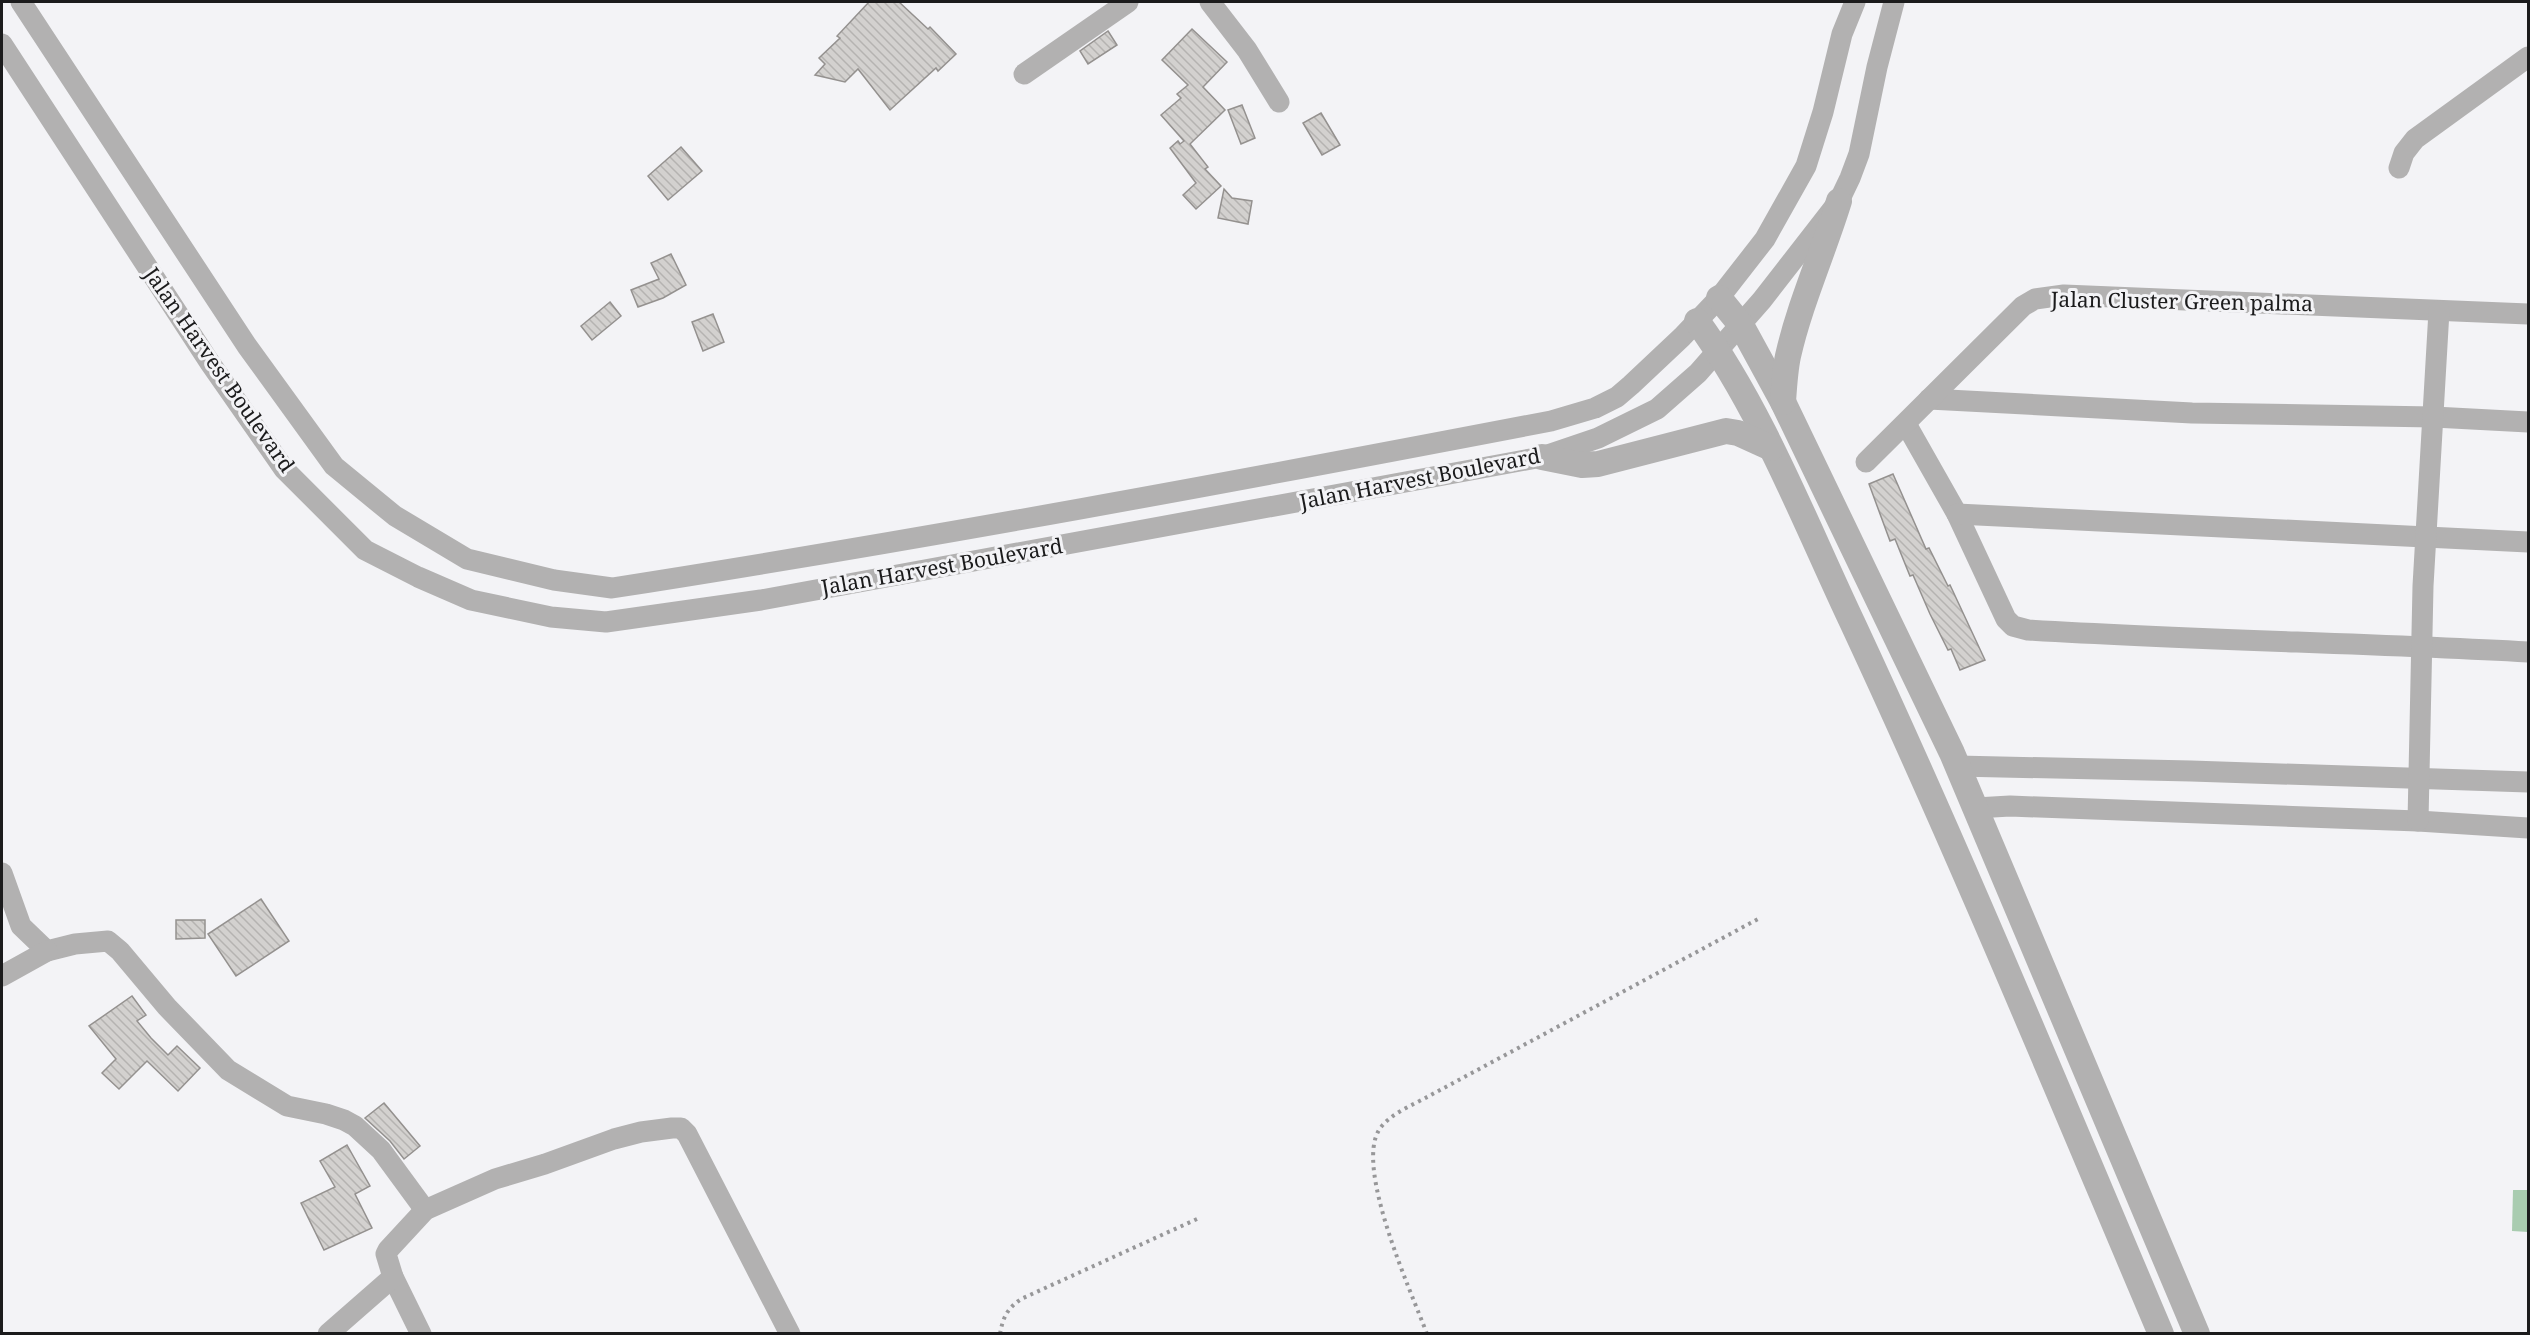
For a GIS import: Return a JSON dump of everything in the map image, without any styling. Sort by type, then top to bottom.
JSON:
[{"type":"street","name":"Jalan Harvest Boulevard","points":[[21,2],[247,346],[334,466],[395,516],[467,559],[554,580],[612,588],[998,525],[1114,501],[1194,489],[1551,421],[1595,408],[1617,397],[1632,385],[1697,321],[1719,298],[1765,239],[1806,166],[1823,112],[1842,34],[1855,2]]},
{"type":"street","points":[[1024,74],[1128,2]]},
{"type":"street","points":[[1210,2],[1247,50],[1279,102]]},
{"type":"street","name":"Jalan Harvest Boulevard","points":[[2,44],[210,363],[284,469],[365,550],[418,578],[471,600],[551,617],[606,622],[761,600],[1542,457],[1598,438],[1657,409],[1719,351],[1839,201],[1859,154],[1877,67],[1894,2]]},
{"type":"street","points":[[2399,168],[2404,153],[2415,139],[2529,57]]},
{"type":"street","points":[[1783,402],[1787,359],[1792,339],[1826,245],[1839,201]]},
{"type":"street","name":"Jalan Cluster Green palma","points":[[1866,462],[2024,306],[2035,299],[2064,296],[2529,314]]},
{"type":"street","points":[[1719,298],[1741,325],[1783,402],[1957,766],[2197,1334]]},
{"type":"street","points":[[2419,801],[2419,727],[2423,645],[2422,586],[2439,311]]},
{"type":"street","points":[[1697,321],[1719,351],[1771,448],[1918,763],[2161,1334]]},
{"type":"street","points":[[1929,399],[2192,412],[2434,417],[2529,422]]},
{"type":"street","points":[[1906,424],[1958,514],[2006,619],[2013,626],[2028,630],[2126,636],[2423,645],[2529,652]]},
{"type":"street","points":[[1542,457],[1582,465],[1598,464],[1726,431],[1738,433],[1771,448]]},
{"type":"street","points":[[1114,501],[1122,534]]},
{"type":"street","points":[[1958,514],[2529,542]]},
{"type":"street","points":[[1957,766],[2419,801],[2529,828]]},
{"type":"street","points":[[1976,808],[2419,801],[2529,782]]},
{"type":"street","points":[[2,873],[21,926],[47,951]]},
{"type":"street","points":[[2,976],[47,951],[75,944],[108,941],[120,951],[167,1007],[228,1070],[287,1106],[326,1114],[355,1126],[381,1150],[425,1210]]},
{"type":"street","points":[[421,1334],[393,1277],[386,1254],[425,1210],[495,1179],[614,1139],[661,1128],[681,1128],[692,1141],[790,1334]]},
{"type":"street","points":[[328,1334],[393,1277]]},
{"type":"path","points":[[1427,1334],[1390,1238],[1378,1193],[1372,1162],[1373,1144],[1380,1129],[1391,1118],[1429,1096],[1758,919]]},
{"type":"path","points":[[1000,1334],[1003,1318],[1010,1307],[1021,1299],[1197,1219]]},
{"type":"green space","points":[[2513,1190],[2528,1190],[2528,1232],[2512,1231]]},
{"type":"building","points":[[869,2],[899,2],[928,29],[930,27],[956,54],[938,71],[936,68],[890,110],[858,69],[845,82],[815,75],[825,64],[819,58],[840,38],[837,36]]},
{"type":"building","points":[[1192,29],[1227,62],[1203,87],[1225,110],[1190,144],[1208,167],[1205,169],[1221,186],[1196,209],[1183,195],[1196,183],[1170,148],[1178,141],[1180,144],[1184,141],[1161,115],[1181,98],[1177,94],[1188,85],[1162,60]]},
{"type":"building","points":[[1108,31],[1117,45],[1088,64],[1080,51]]},
{"type":"building","points":[[1242,105],[1255,138],[1241,144],[1228,110]]},
{"type":"building","points":[[1321,113],[1340,145],[1322,155],[1303,123]]},
{"type":"building","points":[[681,147],[702,171],[668,200],[648,176]]},
{"type":"building","points":[[1224,189],[1232,198],[1252,201],[1248,224],[1218,218]]},
{"type":"building","points":[[671,254],[686,285],[663,298],[638,307],[631,290],[659,279],[651,263]]},
{"type":"building","points":[[610,302],[621,316],[592,340],[581,326]]},
{"type":"building","points":[[713,314],[724,342],[703,351],[692,322]]},
{"type":"building","points":[[1893,474],[1926,549],[1929,548],[1948,586],[1950,585],[1985,660],[1960,670],[1951,649],[1948,650],[1930,614],[1913,575],[1910,576],[1895,539],[1890,541],[1869,484]]},
{"type":"building","points":[[261,899],[289,941],[236,976],[208,934]]},
{"type":"building","points":[[176,920],[205,920],[205,938],[176,939]]},
{"type":"building","points":[[132,996],[146,1015],[137,1021],[151,1038],[168,1055],[177,1046],[200,1068],[178,1091],[147,1061],[119,1089],[102,1073],[116,1059],[89,1026]]},
{"type":"building","points":[[384,1103],[420,1146],[404,1159],[390,1141],[365,1118]]},
{"type":"building","points":[[347,1145],[370,1186],[355,1194],[372,1228],[324,1250],[301,1203],[335,1187],[320,1161]]}]
